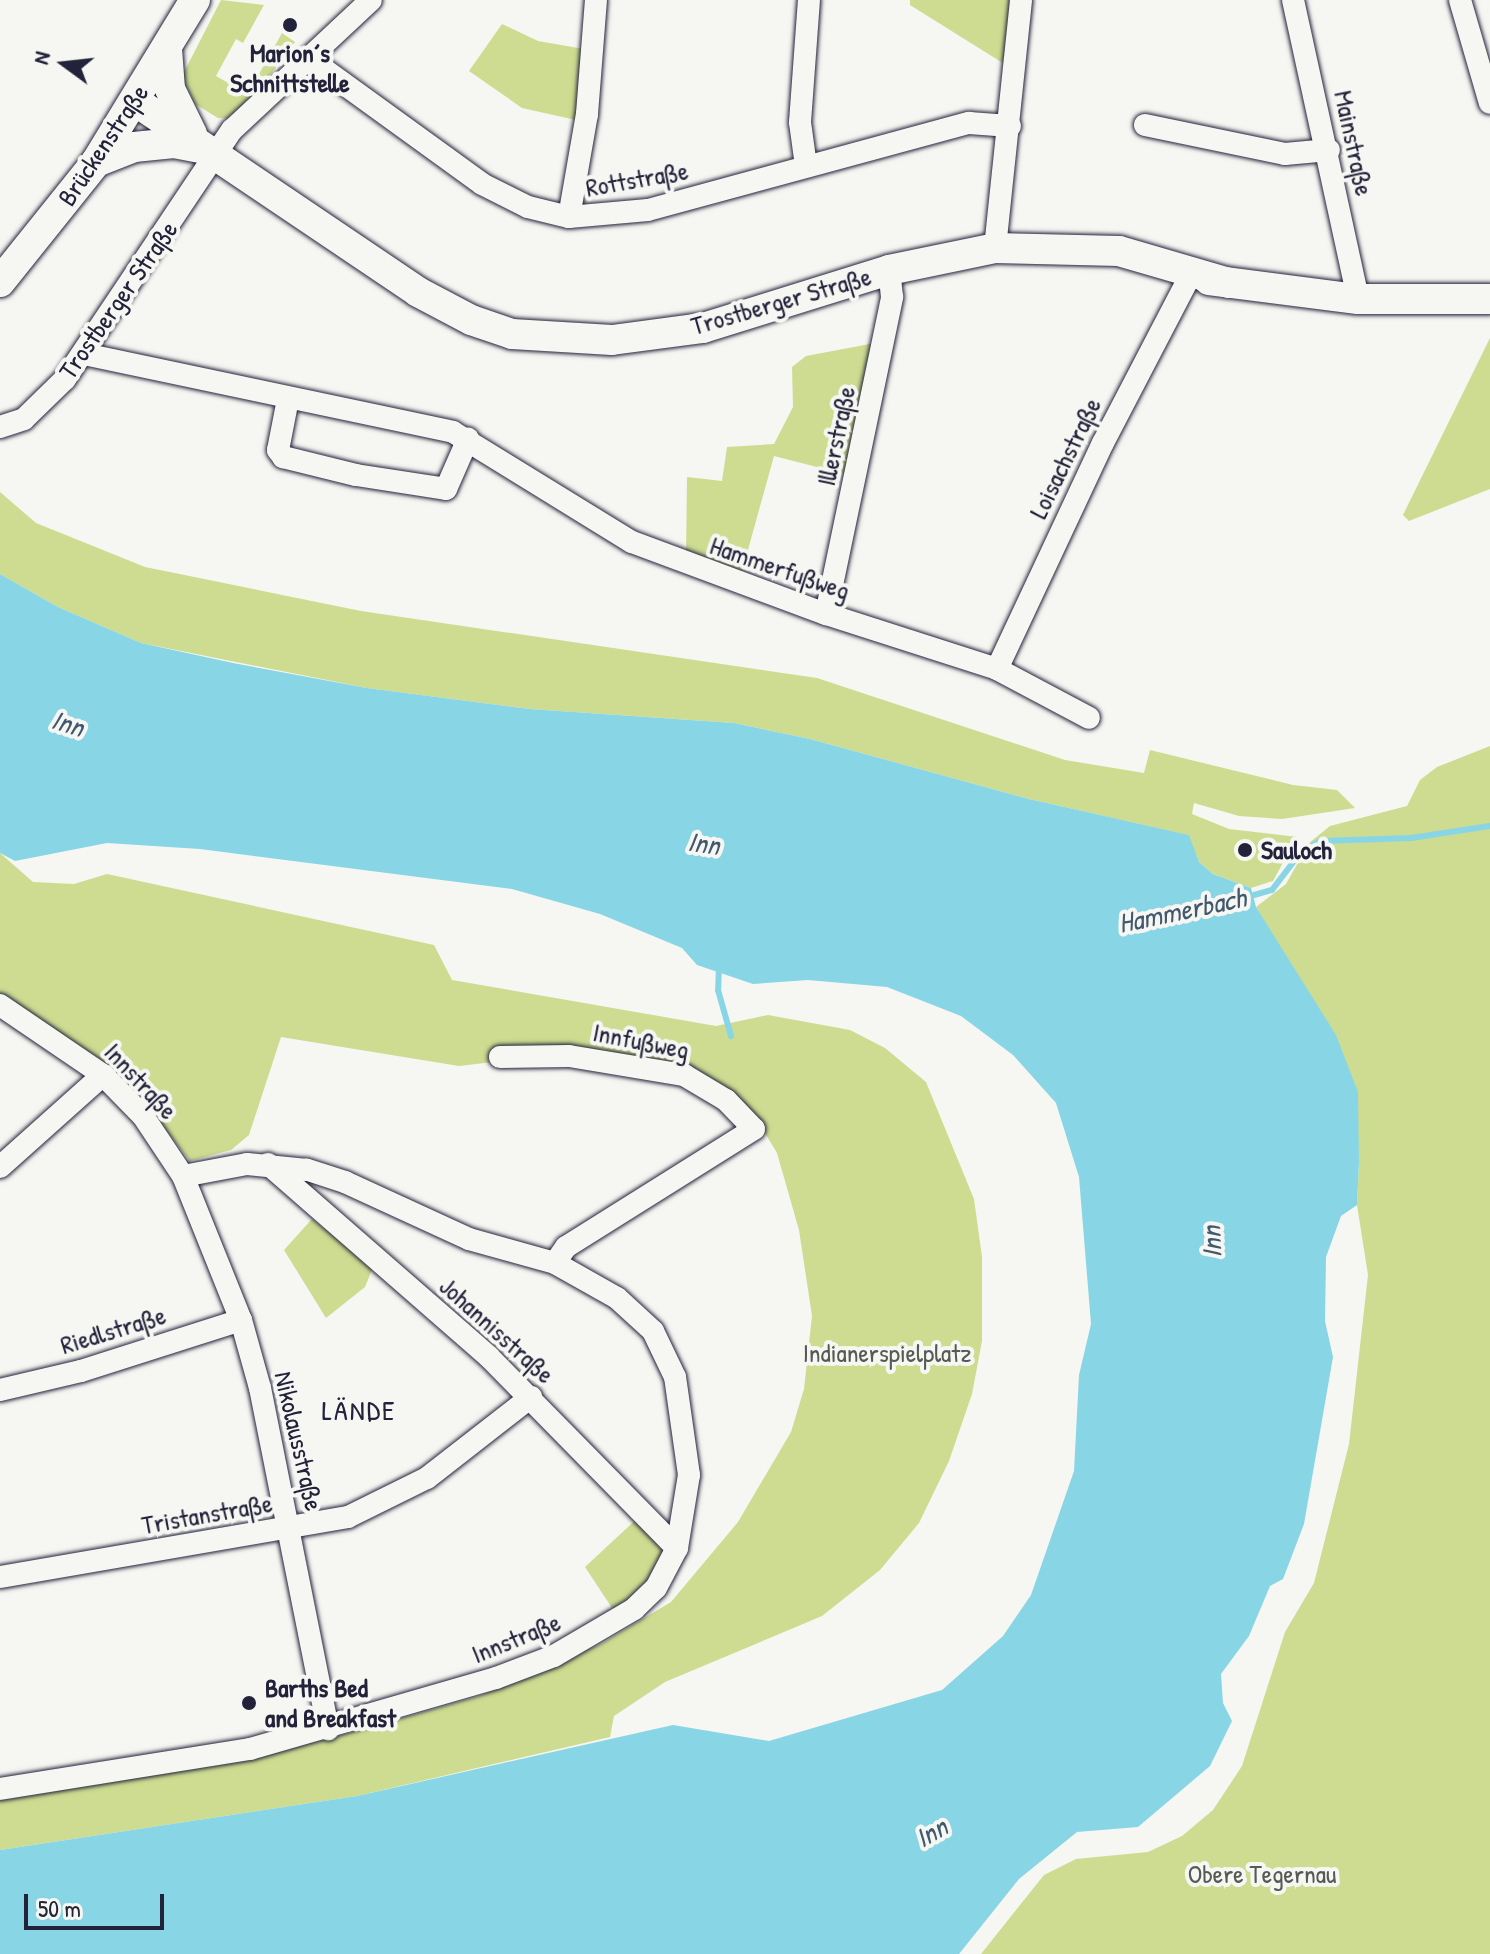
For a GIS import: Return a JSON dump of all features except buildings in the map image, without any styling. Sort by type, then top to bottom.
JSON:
[{"type":"main road","name":"Brückenstraße","points":[[0,282],[96,162],[195,0]]},
{"type":"main road","points":[[167,49],[170,89],[204,143]]},
{"type":"main road","name":"Trostberger Straße","points":[[135,101],[204,143],[418,292],[471,320],[512,334],[612,340],[703,328],[889,270],[995,248],[1119,251],[1229,283]]},
{"type":"main road","points":[[96,162],[156,144],[204,143]]},
{"type":"main road","name":"Trostberger Straße","points":[[1063,251],[1229,283],[1358,299],[1490,299]]},
{"type":"street","points":[[569,217],[587,114],[596,0]]},
{"type":"street","points":[[806,166],[800,122],[809,0]]},
{"type":"street","points":[[995,248],[1021,0]]},
{"type":"street","name":"Mainstraße","points":[[1293,0],[1329,150],[1358,299]]},
{"type":"street","points":[[1460,0],[1490,103]]},
{"type":"street","points":[[204,143],[311,60],[363,3]]},
{"type":"street","name":"Rottstraße","points":[[311,60],[482,184],[528,207],[569,217],[648,210],[969,123],[1010,126]]},
{"type":"street","points":[[1145,125],[1285,154],[1329,150]]},
{"type":"street","name":"Trostberger Straße","points":[[0,427],[45,403],[84,354],[204,143]]},
{"type":"street","name":"Illerstraße","points":[[826,614],[892,297],[889,270]]},
{"type":"street","name":"Loisachstraße","points":[[997,669],[1103,443],[1190,276]]},
{"type":"street","name":"Hammerfußweg","points":[[84,354],[468,439],[632,542],[826,614],[997,669],[1089,718]]},
{"type":"street","points":[[288,399],[278,450],[283,457],[356,475],[446,489],[453,483],[468,439]]},
{"type":"street","name":"Innstraße","points":[[0,1005],[103,1075],[143,1116],[183,1176],[268,1164],[345,1182],[469,1239],[555,1263],[604,1288],[635,1312],[666,1353],[688,1449],[687,1500],[677,1548],[643,1603],[554,1656],[328,1729],[250,1749],[0,1789]]},
{"type":"street","name":"Innfußweg","points":[[500,1057],[569,1056],[684,1075],[726,1100],[754,1129],[566,1247],[555,1263]]},
{"type":"street","points":[[0,1167],[103,1075]]},
{"type":"street","name":"Johannisstraße","points":[[268,1164],[531,1397],[677,1548]]},
{"type":"street","name":"Nikolausstraße","points":[[183,1176],[241,1320],[290,1527],[328,1729]]},
{"type":"street","name":"Riedlstraße","points":[[0,1390],[81,1371],[241,1320]]},
{"type":"street","name":"Tristanstraße","points":[[0,1577],[348,1517],[399,1494],[494,1431],[531,1397]]},
{"type":"green space","points":[[221,0],[264,5],[243,43],[236,39],[216,76],[253,97],[227,118],[218,118],[195,104],[182,76]]},
{"type":"green space","points":[[910,0],[1012,0],[1006,65],[910,5]]},
{"type":"green space","points":[[502,24],[538,41],[584,49],[576,120],[522,108],[469,71]]},
{"type":"green space","points":[[282,33],[295,42],[258,91],[251,88]]},
{"type":"green space","points":[[1490,338],[1490,489],[1409,521],[1403,515]]},
{"type":"green space","points":[[875,343],[848,475],[774,456],[741,575],[686,557],[687,477],[722,481],[727,447],[774,444],[793,407],[792,367],[806,356]]},
{"type":"green space","points":[[0,492],[36,523],[145,567],[361,611],[817,678],[1065,760],[1144,773],[1150,750],[1293,785],[1337,790],[1355,808],[1282,819],[1239,816],[1194,803],[1192,814],[1229,829],[1297,837],[1273,881],[1251,888],[1213,874],[1199,862],[1188,835],[1029,799],[810,739],[734,723],[530,709],[367,688],[141,643],[58,607],[0,574]]},
{"type":"green space","name":"Obere Tegernau","points":[[1490,746],[1490,1954],[981,1954],[1044,1875],[1076,1859],[1148,1852],[1182,1836],[1213,1810],[1242,1766],[1285,1632],[1314,1583],[1349,1444],[1368,1275],[1357,1205],[1359,1163],[1289,963],[1256,907],[1286,884],[1309,843],[1330,826],[1407,806],[1420,780],[1437,767]]},
{"type":"green space","name":"Indianerspielplatz","points":[[0,853],[33,882],[74,884],[107,874],[434,945],[452,980],[716,1026],[768,1015],[850,1030],[885,1048],[926,1082],[974,1199],[982,1257],[982,1341],[972,1394],[949,1461],[919,1523],[880,1570],[822,1616],[665,1682],[614,1716],[610,1737],[357,1796],[0,1850],[0,1795],[217,1764],[332,1738],[480,1696],[601,1644],[671,1602],[738,1522],[791,1432],[804,1389],[812,1316],[799,1230],[777,1153],[759,1123],[714,1085],[578,1052],[459,1066],[281,1037],[249,1135],[231,1150],[190,1161],[142,1099],[95,1059],[0,994]]},
{"type":"green space","points":[[312,1219],[373,1267],[365,1287],[326,1318],[284,1250]]},
{"type":"green space","points":[[642,1514],[664,1555],[653,1576],[616,1614],[585,1567]]},
{"type":"water","name":"Inn","points":[[0,574],[58,607],[141,643],[233,663],[367,688],[530,709],[734,723],[810,739],[1029,799],[1189,835],[1199,862],[1213,874],[1251,888],[1256,907],[1336,1035],[1358,1092],[1359,1163],[1357,1205],[1341,1216],[1326,1257],[1325,1321],[1333,1357],[1304,1524],[1283,1579],[1270,1586],[1249,1636],[1221,1674],[1223,1703],[1232,1721],[1210,1766],[1138,1827],[1077,1832],[1019,1879],[959,1954],[0,1954],[0,1850],[357,1796],[673,1725],[769,1741],[942,1690],[1003,1636],[1031,1595],[1074,1471],[1079,1375],[1091,1324],[1079,1177],[1056,1103],[1013,1055],[961,1016],[887,987],[808,980],[753,984],[697,965],[682,948],[600,914],[512,889],[200,849],[107,843],[15,861],[0,853]]},
{"type":"waterway","name":"Hammerbach","points":[[1247,897],[1272,890],[1301,852],[1320,841],[1411,838],[1490,826]]},
{"type":"waterway","points":[[719,966],[718,990],[731,1036]]},
{"type":"place","name":"Marion´s Schnittstelle","points":[[290,25]]},
{"type":"place","name":"Sauloch","points":[[1245,850]]},
{"type":"place","name":"Barths Bed and Breakfast","points":[[249,1703]]},
{"type":"district","name":"LÄNDE","points":[[359,1410]]}]
